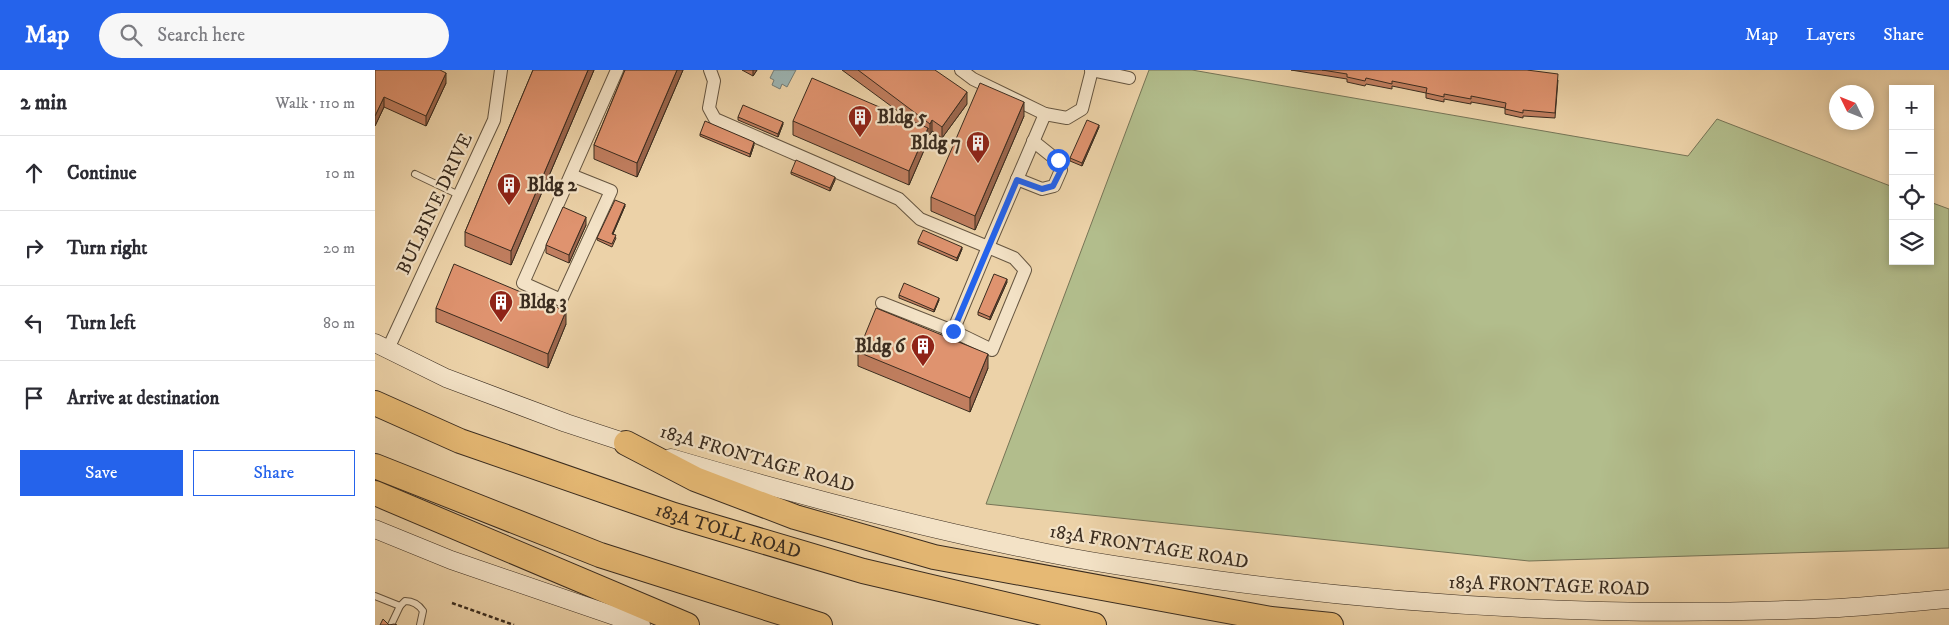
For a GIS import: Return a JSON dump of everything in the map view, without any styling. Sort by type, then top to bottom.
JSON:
[{"type":"highway","name":"183A TOLL ROAD","points":[[375,403],[461,441],[674,515],[863,571],[1094,625]]},
{"type":"highway","points":[[626,443],[695,479],[795,517],[934,557],[1271,619],[1331,625]]},
{"type":"highway","points":[[375,466],[600,555],[821,625]]},
{"type":"highway","points":[[375,494],[687,625]]},
{"type":"main road","name":"183A FRONTAGE ROAD","points":[[382,346],[446,378],[626,443],[790,493],[910,524],[1026,549],[1162,572],[1278,588],[1375,598],[1476,606],[1592,611],[1717,612],[1949,600]]},
{"type":"main road","points":[[375,529],[451,560],[605,617],[641,625]]},
{"type":"street","name":"BULBINE DRIVE","points":[[382,346],[459,195],[494,120],[501,70]]},
{"type":"street","points":[[571,175],[611,191],[561,300],[523,283],[617,70]]},
{"type":"street","points":[[710,70],[714,81],[709,108],[715,119],[899,199],[920,219],[1014,258],[1025,270],[992,350],[953,331],[882,303]]},
{"type":"street","points":[[961,70],[973,79],[1045,114],[1067,118],[1082,109],[1098,71],[1129,78]]},
{"type":"street","points":[[953,331],[1045,114]]},
{"type":"street","points":[[1017,180],[1042,189],[1053,186],[1061,170],[1058,160],[1033,141]]},
{"type":"lane","points":[[415,174],[459,195]]},
{"type":"lane","points":[[375,596],[400,606]]},
{"type":"lane","points":[[391,625],[400,606],[405,601],[418,606],[423,615],[420,625]]},
{"type":"path","points":[[453,603],[514,625]]},
{"type":"green space","points":[[1149,70],[1192,70],[1688,156],[1717,119],[1889,185],[1889,265],[1934,265],[1934,203],[1949,209],[1949,548],[1529,561],[986,504]]},
{"type":"water","points":[[774,70],[796,70],[787,87],[782,84],[780,89],[772,85],[774,80],[770,78]]},
{"type":"building","points":[[375,70],[440,70],[446,73],[426,116],[384,97],[375,116]]},
{"type":"building","points":[[533,70],[588,70],[511,251],[465,232]]},
{"type":"building","points":[[625,70],[677,70],[637,163],[594,145]]},
{"type":"building","points":[[858,70],[935,70],[967,92],[942,127],[932,120],[930,124]]},
{"type":"building","points":[[1322,70],[1527,70],[1558,74],[1555,113],[1523,110],[1523,113],[1505,109],[1506,103],[1471,96],[1471,99],[1444,94],[1444,97],[1426,93],[1427,88],[1392,81],[1392,84],[1366,78],[1365,81],[1347,77],[1347,74]]},
{"type":"building","name":"Bldg 5","points":[[812,78],[928,128],[909,171],[793,121]]},
{"type":"building","name":"Bldg 7","points":[[980,83],[1024,102],[975,216],[931,197]]},
{"type":"building","points":[[743,105],[783,122],[778,134],[738,117]]},
{"type":"building","points":[[1087,120],[1099,125],[1082,163],[1070,158]]},
{"type":"building","points":[[705,121],[754,142],[750,154],[700,134]]},
{"type":"building","points":[[796,160],[835,177],[830,188],[791,172]]},
{"type":"building","points":[[615,200],[625,204],[612,234],[616,235],[612,244],[597,238]]},
{"type":"building","points":[[563,207],[586,217],[569,255],[546,245]]},
{"type":"building","points":[[923,230],[962,247],[957,258],[918,241]]},
{"type":"building","name":"Bldg 3","points":[[454,264],[566,311],[548,354],[436,308]]},
{"type":"building","points":[[994,274],[1007,279],[990,317],[978,312]]},
{"type":"building","points":[[904,283],[939,298],[934,310],[899,295]]},
{"type":"building","name":"Bldg 6","points":[[876,308],[988,354],[970,398],[858,352]]},
{"type":"building","points":[[383,619],[389,625],[380,625]]},
{"type":"place","name":"Bldg 5","points":[[860,138]]},
{"type":"place","name":"Bldg 7","points":[[978,164]]},
{"type":"place","name":"Bldg 2","points":[[509,206]]},
{"type":"place","name":"Bldg 3","points":[[501,323]]},
{"type":"place","name":"Bldg 6","points":[[923,367]]},
{"type":"route","points":[[953,331],[1017,180],[1042,189],[1053,186],[1061,170],[1058,160]]}]
